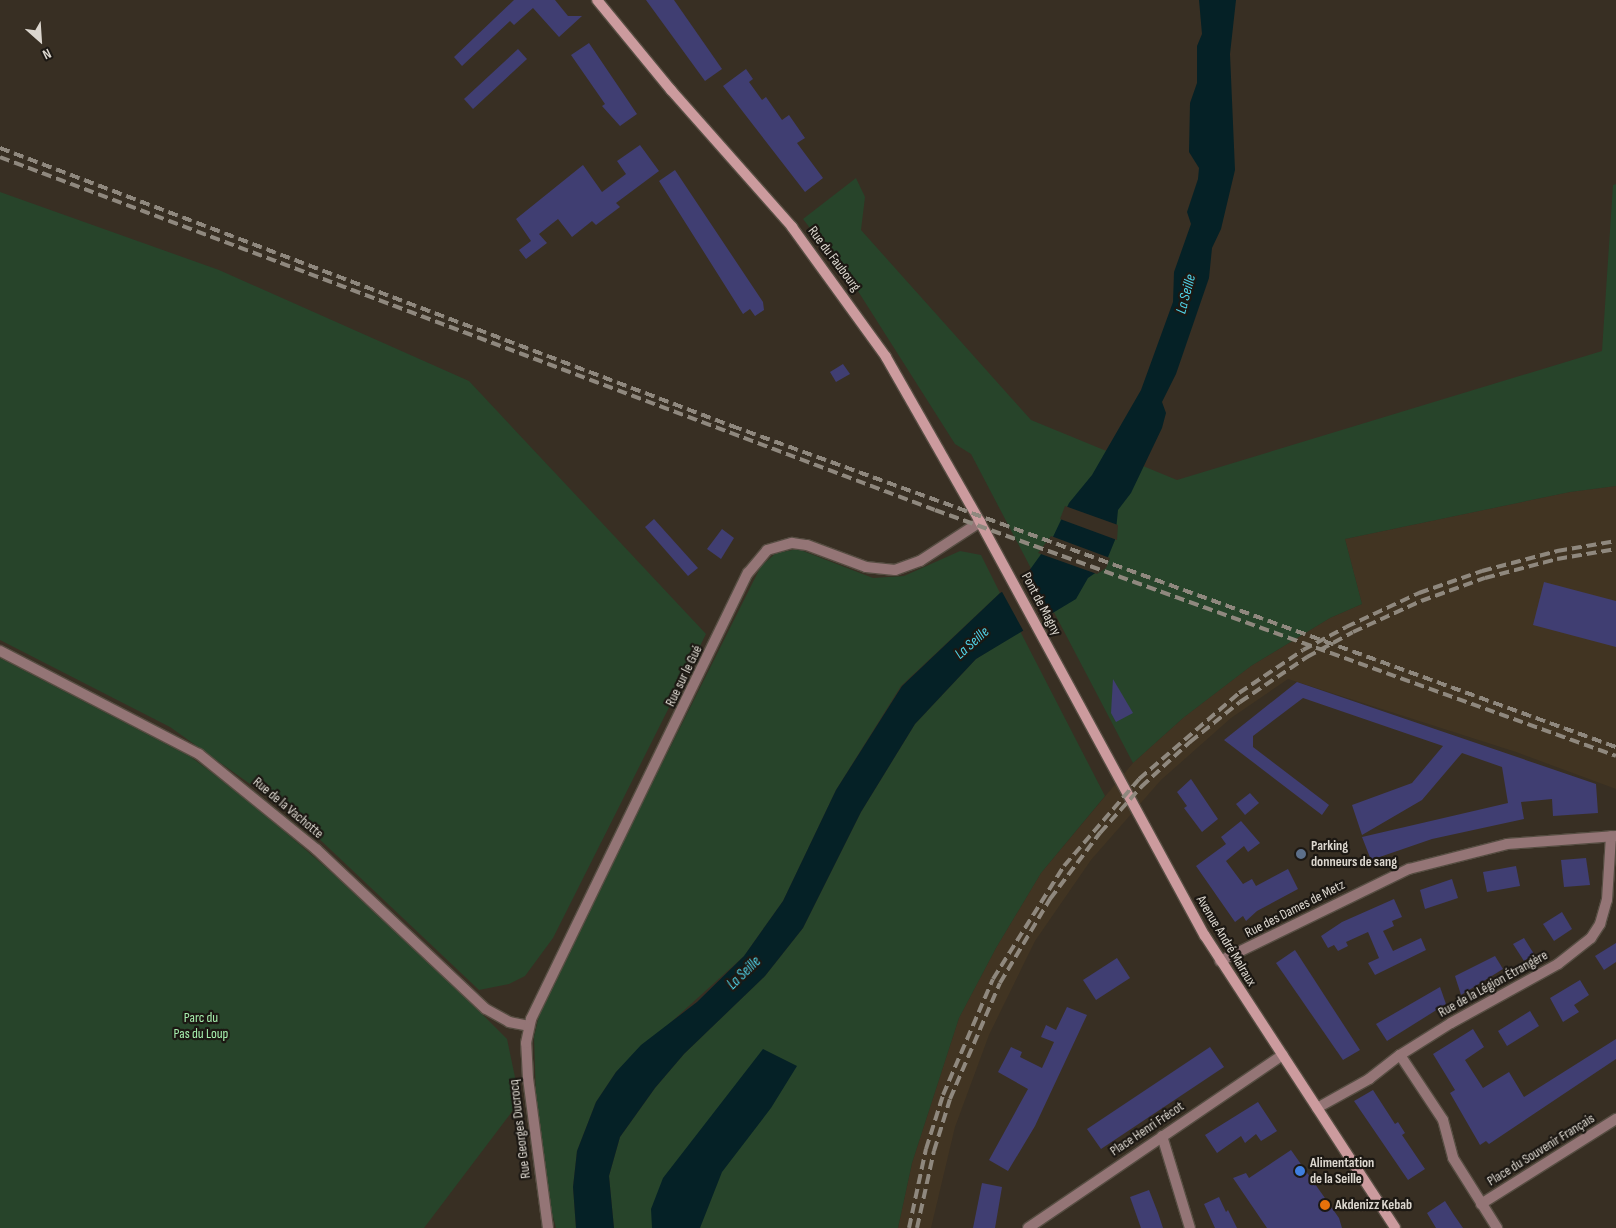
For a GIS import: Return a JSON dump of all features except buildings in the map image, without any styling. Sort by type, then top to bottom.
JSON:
[{"type":"main road","name":"Rue du Faubourg","points":[[597,0],[666,84],[786,219],[842,292],[903,384],[1004,566]]},
{"type":"main road","name":"Pont de Magny","points":[[1004,566],[1053,656]]},
{"type":"main road","name":"Avenue André Malraux","points":[[1053,656],[1220,961],[1395,1228]]},
{"type":"street","name":"Rue sur le Gué","points":[[529,1026],[542,991],[581,920],[742,586],[759,557],[775,546],[800,543],[866,568],[895,570],[920,561],[980,522]]},
{"type":"street","name":"Rue de la Vachotte","points":[[0,651],[200,754],[316,849],[486,1009],[509,1022],[529,1026]]},
{"type":"street","name":"Rue des Dames de Metz","points":[[1220,961],[1409,869],[1507,844],[1614,836]]},
{"type":"street","name":"Rue de la Légion Étrangère","points":[[1317,1108],[1369,1079],[1400,1055],[1558,964],[1591,938],[1600,924],[1607,900],[1614,836]]},
{"type":"street","name":"Rue Georges Ducrocq","points":[[529,1026],[526,1059],[530,1102],[548,1228]]},
{"type":"street","name":"Place Henri Frécot","points":[[1028,1228],[1283,1055]]},
{"type":"street","points":[[1400,1055],[1443,1120],[1453,1158],[1497,1228]]},
{"type":"street","name":"Place du Souvenir Français","points":[[1481,1204],[1616,1119]]},
{"type":"street","points":[[1162,1136],[1190,1228]]},
{"type":"shaded area","points":[[1616,486],[1616,789],[1516,752],[1288,679],[1231,718],[1161,780],[1091,860],[1035,941],[989,1035],[955,1127],[931,1228],[898,1228],[912,1163],[959,1018],[996,948],[1041,873],[1133,763],[1183,718],[1251,666],[1330,618],[1362,604],[1345,539],[1570,492]]},
{"type":"green space","points":[[856,178],[865,197],[861,230],[1031,420],[1177,480],[1602,351],[1613,185],[1616,184],[1616,486],[1570,492],[1345,539],[1362,604],[1330,618],[1251,666],[1183,718],[1133,763],[971,454],[955,444],[856,288],[803,219]]},
{"type":"green space","points":[[0,192],[219,270],[469,381],[706,634],[553,938],[525,976],[509,984],[479,990],[295,816],[170,727],[0,640]]},
{"type":"green space","points":[[798,549],[873,578],[904,576],[960,551],[981,555],[1000,593],[901,686],[836,790],[783,901],[744,956],[616,1072],[596,1102],[577,1151],[573,1187],[576,1228],[556,1228],[545,1187],[536,1100],[534,1037],[542,1003],[761,566],[776,553]]},
{"type":"green space","points":[[1020,631],[1105,796],[1041,873],[996,948],[959,1018],[912,1163],[898,1228],[614,1228],[609,1176],[620,1137],[655,1088],[684,1054],[765,976],[803,928],[861,812],[915,724],[976,659]]},
{"type":"green space","name":"Parc du Pas du Loup","points":[[0,658],[191,757],[247,799],[329,870],[434,966],[507,1039],[520,1101],[424,1228],[0,1228]]},
{"type":"water","name":"La Seille","points":[[1199,0],[1236,0],[1230,54],[1235,170],[1221,229],[1212,248],[1209,278],[1176,374],[1162,402],[1166,413],[1162,428],[1131,493],[1118,510],[1115,540],[1104,567],[1088,578],[1076,599],[976,659],[915,724],[861,812],[803,928],[765,976],[684,1054],[655,1088],[620,1137],[609,1176],[614,1228],[576,1228],[573,1187],[577,1151],[596,1102],[616,1072],[641,1045],[697,1002],[744,956],[783,901],[836,790],[902,686],[1000,593],[1021,582],[1052,539],[1069,503],[1092,475],[1141,390],[1173,302],[1174,272],[1191,224],[1187,212],[1198,179],[1199,168],[1189,152],[1190,103],[1197,83],[1197,46],[1202,34]]},
{"type":"water","points":[[763,1049],[797,1066],[771,1108],[722,1172],[700,1228],[652,1228],[651,1209],[663,1178]]},
{"type":"pier","points":[[1065,506],[1118,525],[1117,540],[1060,519]]},
{"type":"pier","points":[[1051,536],[1110,558],[1106,568],[1097,574],[1038,553]]},
{"type":"pier","points":[[1023,574],[1048,618],[1024,632],[1001,590],[1019,580]]},
{"type":"railway","points":[[0,148],[732,426],[1616,747]]},
{"type":"railway","points":[[0,157],[935,510],[1616,756]]},
{"type":"railway","points":[[909,1228],[926,1149],[943,1095],[993,979],[1064,866],[1139,779],[1239,693],[1303,650],[1346,627],[1419,593],[1482,571],[1557,551],[1616,541]]},
{"type":"railway","points":[[917,1228],[934,1151],[950,1099],[1000,983],[1050,899],[1100,833],[1141,787],[1190,742],[1240,702],[1307,657],[1353,632],[1421,601],[1485,578],[1557,559],[1616,549]]},
{"type":"place","name":"Parking donneurs de sang","points":[[1301,854]]},
{"type":"place","name":"Alimentation de la Seille","points":[[1300,1171]]},
{"type":"place","name":"Akdenizz Kebab","points":[[1325,1205]]}]
